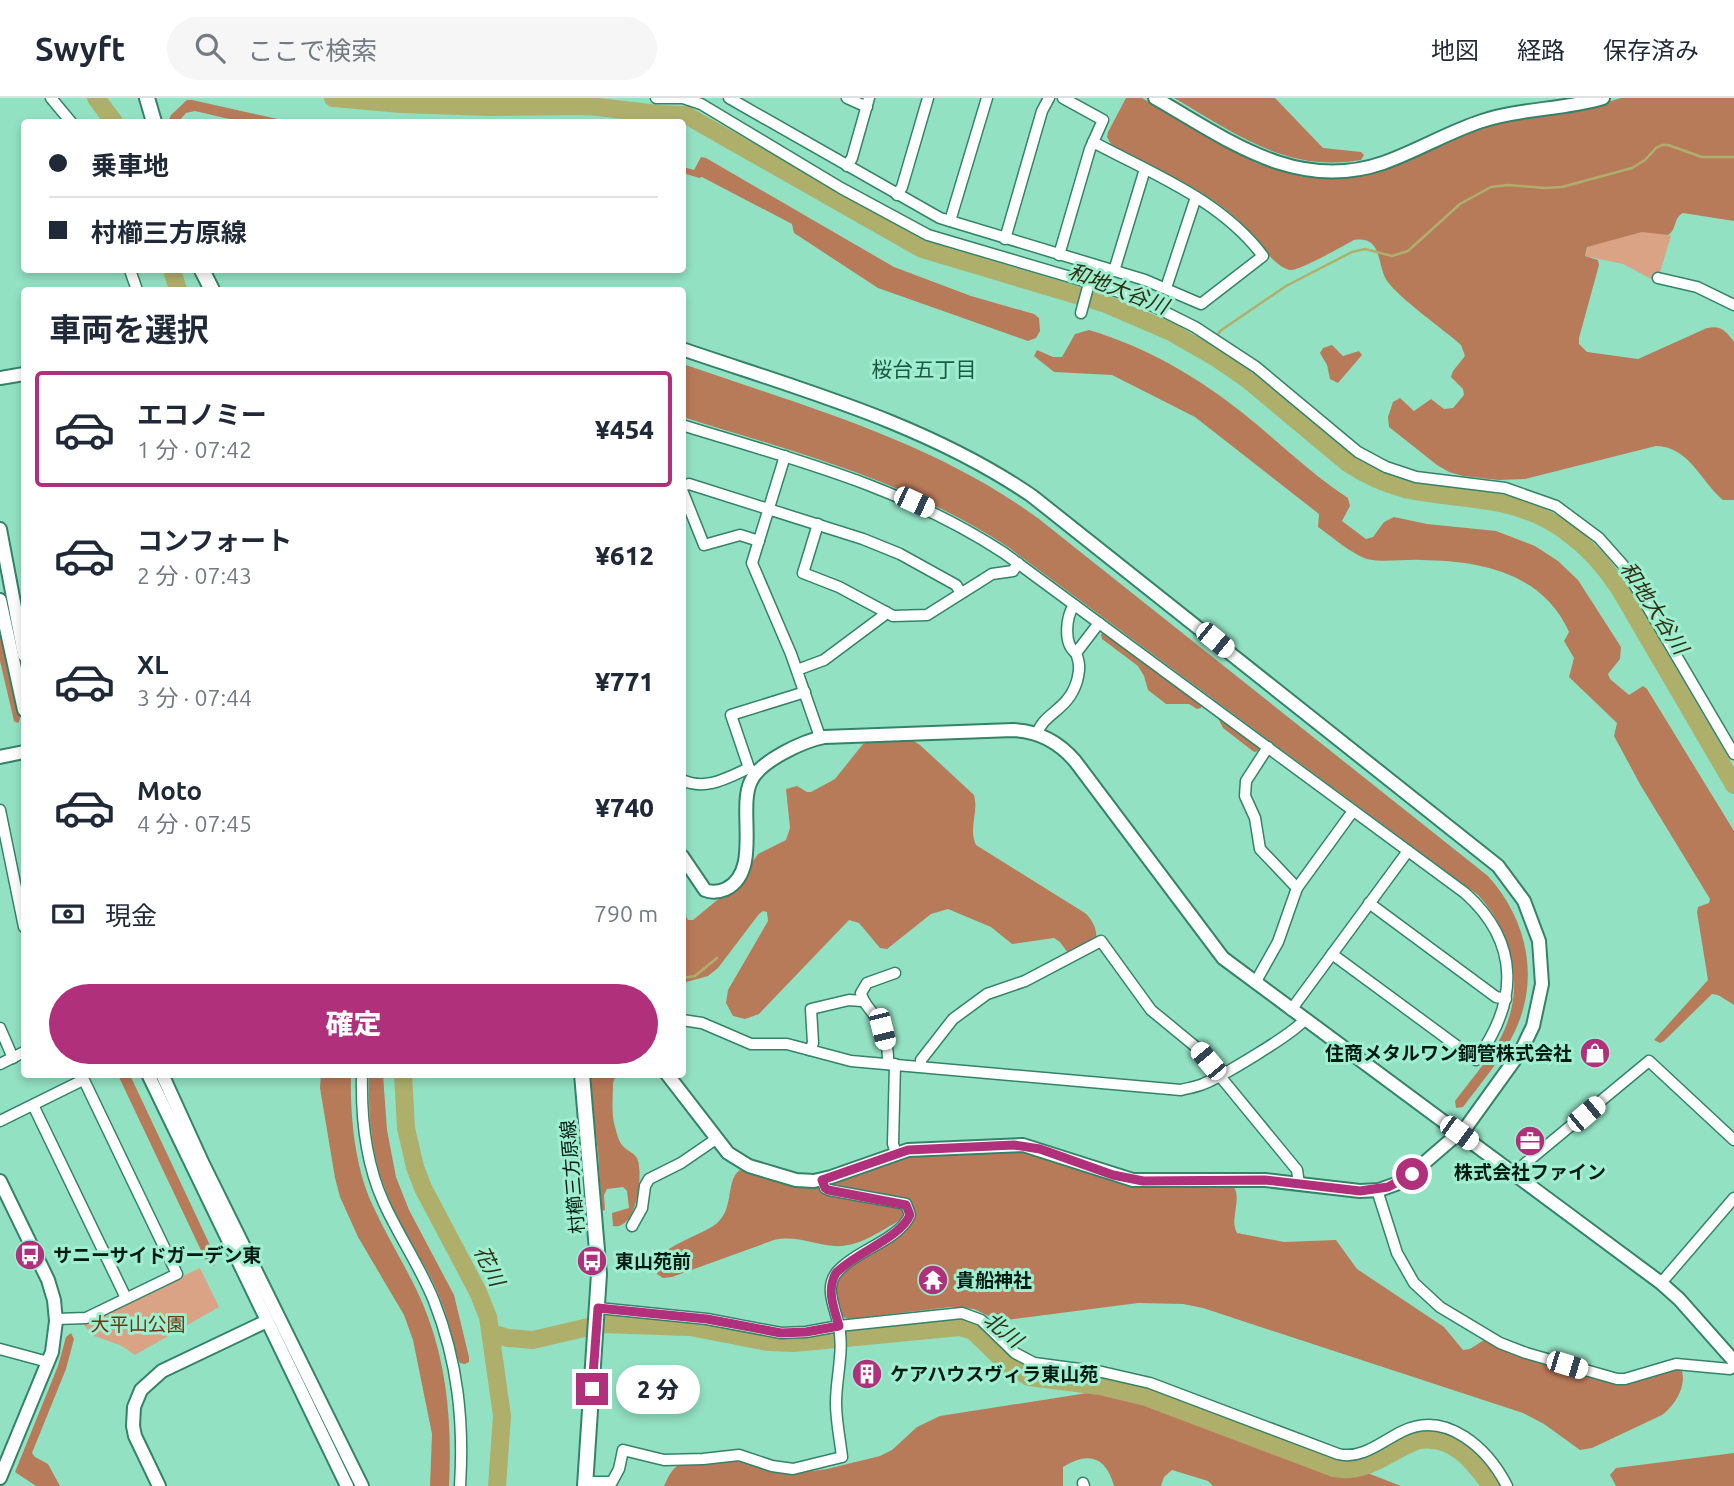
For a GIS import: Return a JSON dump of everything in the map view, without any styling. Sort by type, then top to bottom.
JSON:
[{"type":"main road","points":[[147,98],[153,119]]},
{"type":"main road","name":"村櫛三方原線","points":[[582,1078],[598,1255],[598,1311],[585,1484]]},
{"type":"street","points":[[51,98],[68,119]]},
{"type":"street","points":[[656,98],[683,98],[701,104],[841,188],[928,235],[1089,284],[1162,310],[1225,345],[1264,373],[1358,452],[1386,467],[1416,477],[1523,492],[1556,506],[1599,538],[1623,565],[1734,754]]},
{"type":"street","points":[[729,98],[897,195],[950,222],[1114,271],[1166,288],[1201,304],[1263,256],[1232,221],[1196,197],[1093,142]]},
{"type":"street","points":[[847,98],[868,102],[852,158],[847,166]]},
{"type":"street","points":[[897,195],[902,187],[928,98]]},
{"type":"street","points":[[950,222],[987,98]]},
{"type":"street","points":[[1005,239],[1042,111],[1049,98]]},
{"type":"street","points":[[1059,255],[1093,142],[1103,120],[1063,98]]},
{"type":"street","points":[[1156,98],[1259,156],[1289,167],[1320,172],[1351,170],[1382,163],[1466,126],[1495,117],[1603,98]]},
{"type":"street","points":[[1114,271],[1145,169]]},
{"type":"street","points":[[1166,288],[1196,197]]},
{"type":"street","points":[[1081,312],[1094,265]]},
{"type":"street","points":[[1658,278],[1693,286],[1734,305]]},
{"type":"street","points":[[670,1078],[716,1139],[735,1158],[756,1168],[796,1180],[822,1180],[896,1153],[916,1149],[1023,1145],[1133,1180],[1254,1180],[1360,1191],[1377,1190],[1404,1179],[1459,1133],[1521,1051],[1533,1026],[1540,998],[1542,969],[1535,927],[1516,888],[1498,866],[1048,507],[1001,475],[952,448],[901,425],[686,350]]},
{"type":"street","points":[[0,379],[21,375]]},
{"type":"street","points":[[686,426],[856,478],[914,502],[969,531],[1018,563],[1465,893],[1488,919],[1499,939],[1506,962],[1506,999],[1496,1031],[1476,1060],[1332,954]]},
{"type":"street","points":[[785,456],[752,563],[797,670],[820,737]]},
{"type":"street","points":[[686,486],[689,484],[863,539],[900,554],[956,584],[961,593]]},
{"type":"street","points":[[686,498],[704,545],[740,535],[759,541]]},
{"type":"street","points":[[818,524],[803,573],[839,587],[893,616],[927,615],[992,574],[1013,570],[1018,563]]},
{"type":"street","points":[[0,529],[21,639]]},
{"type":"street","points":[[0,600],[21,696]]},
{"type":"street","points":[[1037,734],[1039,727],[1071,698],[1081,667],[1068,640],[1070,611],[1074,605]]},
{"type":"street","points":[[797,670],[824,660],[886,612]]},
{"type":"street","points":[[1076,653],[1099,623]]},
{"type":"street","points":[[686,862],[705,890],[715,892],[732,885],[746,859],[748,788],[752,771],[732,715],[805,692]]},
{"type":"street","points":[[686,781],[696,785],[713,784],[752,771],[796,746],[820,737],[1013,730],[1052,740],[1068,753],[1216,951],[1661,1283],[1679,1299],[1734,1363],[1730,1369],[1672,1364],[1634,1377],[1617,1379],[1500,1343],[1440,1307],[1414,1283],[1397,1252],[1377,1190]]},
{"type":"street","points":[[1268,747],[1246,781],[1245,796],[1255,818],[1260,849],[1297,888]]},
{"type":"street","points":[[0,757],[21,753]]},
{"type":"street","points":[[0,810],[21,912]]},
{"type":"street","points":[[1255,982],[1278,942],[1297,888],[1353,811]]},
{"type":"street","points":[[1292,1010],[1408,851]]},
{"type":"street","points":[[1369,903],[1496,997],[1506,999]]},
{"type":"street","points":[[921,1066],[921,1060],[953,1019],[970,1006],[988,994],[1025,981],[1101,941],[1151,1010],[1188,1039],[1297,1170],[1298,1184]]},
{"type":"street","points":[[895,973],[864,986],[861,993],[862,1000],[880,1024],[892,1064],[896,1153]]},
{"type":"street","points":[[810,1050],[813,1043],[811,1009],[849,1000],[862,1000]]},
{"type":"street","points":[[686,1021],[702,1023],[751,1044],[787,1044],[844,1059],[1170,1090],[1192,1088],[1219,1075],[1292,1031],[1305,1020]]},
{"type":"street","points":[[0,1028],[13,1058]]},
{"type":"street","points":[[0,1064],[21,1054]]},
{"type":"street","points":[[1515,1175],[1521,1167],[1649,1061],[1734,1140]]},
{"type":"street","points":[[0,1121],[80,1078]]},
{"type":"street","points":[[56,1320],[86,1318],[177,1274],[82,1078]]},
{"type":"street","points":[[150,1078],[347,1486]]},
{"type":"street","points":[[164,1078],[203,1164],[362,1486]]},
{"type":"street","points":[[362,1078],[369,1154],[376,1185],[426,1282],[445,1332],[462,1418],[460,1486]]},
{"type":"street","points":[[33,1105],[126,1298]]},
{"type":"street","points":[[632,1226],[642,1208],[649,1178],[681,1163],[716,1139]]},
{"type":"street","points":[[585,1484],[612,1482],[619,1469],[623,1450],[664,1460],[739,1455],[772,1466],[793,1469],[842,1457],[836,1404],[841,1344],[831,1295],[832,1280],[836,1273],[900,1229],[910,1215],[906,1205],[828,1190],[822,1180]]},
{"type":"street","points":[[0,1181],[48,1280],[56,1320],[54,1342],[48,1362],[2,1470]]},
{"type":"street","points":[[1661,1283],[1734,1198]]},
{"type":"street","points":[[598,1311],[707,1319],[781,1333],[840,1329],[951,1313],[972,1315],[989,1326],[1015,1353],[1034,1363],[1102,1372],[1150,1383],[1346,1456],[1363,1452],[1416,1426],[1441,1425],[1464,1435],[1473,1443],[1496,1468],[1507,1486]]},
{"type":"street","points":[[159,1486],[135,1436],[133,1426],[134,1408],[141,1390],[162,1371],[267,1321]]},
{"type":"street","points":[[0,1349],[48,1362]]},
{"type":"green space","points":[[1642,232],[1671,236],[1657,282],[1623,264],[1585,256],[1588,246]]},
{"type":"green space","name":"大平山公園","points":[[200,1268],[219,1307],[135,1355],[120,1345],[94,1336],[82,1323]]},
{"type":"shaded area","points":[[1126,98],[1142,98],[1256,163],[1303,177],[1336,178],[1384,170],[1468,133],[1512,119],[1589,108],[1621,98],[1734,98],[1734,221],[1683,213],[1668,235],[1642,232],[1587,247],[1585,256],[1598,260],[1599,265],[1579,344],[1587,352],[1638,359],[1707,328],[1716,327],[1726,332],[1734,342],[1734,500],[1723,500],[1678,452],[1656,446],[1525,479],[1499,480],[1463,476],[1437,465],[1389,427],[1388,417],[1393,402],[1400,398],[1414,411],[1431,399],[1444,409],[1453,408],[1464,395],[1463,389],[1451,377],[1465,356],[1461,345],[1393,288],[1387,281],[1377,252],[1370,242],[1354,240],[1304,266],[1291,270],[1284,268],[1270,257],[1243,225],[1208,197],[1112,146],[1107,137],[1108,132]]},
{"type":"shaded area","points":[[1174,98],[1275,98],[1323,148],[1361,152],[1364,155],[1361,160],[1334,163],[1285,155],[1240,136]]},
{"type":"shaded area","points":[[187,100],[192,100],[278,119],[229,119],[195,111],[186,113],[181,119],[169,119]]},
{"type":"shaded area","points":[[701,157],[706,158],[894,267],[971,296],[1034,314],[1039,318],[1040,331],[1036,338],[1028,341],[878,288],[794,233],[792,224],[702,177],[686,174],[686,168],[694,170]]},
{"type":"shaded area","points":[[1089,330],[1151,354],[1226,400],[1348,498],[1350,506],[1342,521],[1366,539],[1373,537],[1384,522],[1394,517],[1427,524],[1496,531],[1535,546],[1558,561],[1578,580],[1621,647],[1620,659],[1608,674],[1610,679],[1629,695],[1643,686],[1647,689],[1734,831],[1734,1005],[1712,994],[1664,1041],[1660,1043],[1654,1040],[1708,980],[1697,912],[1698,907],[1709,903],[1710,899],[1641,786],[1614,736],[1617,723],[1569,677],[1574,658],[1564,641],[1569,632],[1543,596],[1526,583],[1487,567],[1443,561],[1380,561],[1361,557],[1318,527],[1319,514],[1195,417],[1112,375],[1054,372],[1034,356],[1037,350],[1053,357],[1062,357],[1075,334]]},
{"type":"shaded area","points":[[1332,345],[1343,356],[1359,351],[1362,355],[1338,383],[1330,379],[1327,365],[1320,353],[1323,348]]},
{"type":"shaded area","points":[[686,365],[867,428],[956,468],[998,492],[1039,519],[1488,876],[1512,911],[1520,930],[1526,950],[1527,990],[1523,1011],[1510,1041],[1463,1107],[1456,1108],[1455,1101],[1497,1044],[1512,1006],[1514,986],[1509,947],[1491,911],[1478,895],[1008,547],[930,503],[809,456],[686,418]]},
{"type":"shaded area","points":[[1106,633],[1201,703],[1201,708],[1197,709],[1189,704],[1166,704],[1148,690],[1138,666],[1102,639],[1101,634]]},
{"type":"shaded area","points":[[0,634],[20,719],[18,723],[14,721],[0,661]]},
{"type":"shaded area","points":[[1217,716],[1258,746],[1259,751],[1254,752],[1223,728]]},
{"type":"shaded area","points":[[874,740],[912,740],[920,745],[974,795],[973,833],[976,845],[1085,913],[1094,925],[1096,940],[1068,953],[1054,938],[1012,944],[991,927],[948,909],[931,914],[887,949],[880,948],[859,923],[849,920],[759,1014],[745,1019],[733,1016],[726,1003],[728,990],[768,921],[767,912],[759,914],[718,968],[708,976],[686,982],[686,916],[688,920],[693,920],[730,893],[758,854],[786,840],[790,828],[786,789],[797,786],[811,792],[835,779],[863,744]]},
{"type":"shaded area","points":[[119,1078],[131,1078],[216,1258],[214,1266],[207,1263]]},
{"type":"shaded area","points":[[321,1078],[351,1078],[355,1142],[367,1191],[416,1289],[435,1337],[447,1400],[449,1486],[430,1486],[432,1434],[413,1340],[404,1315],[358,1237],[340,1197],[320,1088]]},
{"type":"shaded area","points":[[369,1078],[383,1078],[387,1130],[396,1177],[409,1210],[454,1295],[469,1357],[469,1362],[465,1364],[458,1359],[437,1291],[389,1199],[376,1160]]},
{"type":"shaded area","points":[[588,1078],[616,1078],[613,1083],[612,1105],[617,1135],[624,1147],[637,1158],[640,1176],[633,1211],[621,1225],[613,1226],[612,1213],[629,1208],[627,1191],[623,1187],[607,1189],[604,1195],[605,1210],[602,1211],[598,1151]]},
{"type":"shaded area","points":[[1014,1151],[1038,1154],[1132,1186],[1234,1187],[1237,1198],[1234,1222],[1237,1233],[1284,1242],[1336,1240],[1357,1269],[1444,1327],[1463,1350],[1470,1349],[1484,1340],[1512,1352],[1616,1384],[1676,1368],[1681,1369],[1683,1375],[1681,1388],[1676,1400],[1662,1415],[1592,1448],[1580,1450],[1544,1424],[1523,1413],[1203,1308],[1183,1304],[1138,1303],[999,1321],[974,1309],[951,1307],[849,1319],[841,1316],[833,1288],[843,1270],[896,1235],[912,1208],[829,1187],[830,1184],[909,1156]]},
{"type":"shaded area","points":[[740,1170],[795,1186],[821,1186],[900,1205],[906,1210],[905,1217],[853,1244],[834,1246],[797,1239],[774,1240],[672,1277],[663,1278],[657,1274],[654,1267],[663,1254],[722,1218],[735,1175]]},
{"type":"shaded area","points":[[71,1333],[74,1339],[66,1369],[32,1453],[48,1464],[60,1486],[36,1486],[15,1472],[58,1366],[66,1337]]},
{"type":"shaded area","points":[[1100,1391],[1122,1394],[1167,1408],[1333,1472],[1370,1474],[1401,1486],[1213,1486],[1208,1481],[1172,1470],[1164,1477],[1161,1486],[1114,1486],[1111,1476],[1101,1463],[1088,1458],[1063,1467],[1063,1486],[664,1486],[674,1469],[684,1463],[739,1459],[797,1473],[827,1469],[880,1456],[892,1450],[917,1427],[940,1416]]},
{"type":"shaded area","points":[[1734,1453],[1734,1486],[1616,1486],[1610,1475],[1616,1468]]},
{"type":"waterway","name":"花川","points":[[96,98],[112,119]]},
{"type":"waterway","name":"和地大谷川","points":[[333,98],[490,107],[589,106],[686,115],[922,249],[1106,304],[1171,332],[1247,379],[1349,464],[1369,476],[1405,489],[1518,507],[1568,533],[1596,558],[1619,588],[1734,785]]},
{"type":"waterway","points":[[685,114],[688,106]]},
{"type":"waterway","points":[[1217,336],[1220,331],[1286,286],[1352,252],[1365,249],[1392,256],[1408,251],[1460,204],[1491,187],[1562,187],[1632,168],[1662,145],[1702,157],[1734,157]]},
{"type":"waterway","name":"花川","points":[[173,273],[177,287]]},
{"type":"waterway","name":"和地大谷川","points":[[1207,352],[1209,348]]},
{"type":"waterway","points":[[686,977],[695,976],[717,958]]},
{"type":"waterway","name":"花川","points":[[403,1078],[406,1128],[415,1167],[488,1317],[502,1416],[497,1486]]},
{"type":"waterway","name":"北川","points":[[491,1333],[508,1338],[533,1340],[601,1324],[690,1327],[768,1342],[794,1343],[960,1327],[973,1331],[1006,1363],[1029,1377],[1100,1386],[1146,1397],[1334,1468],[1368,1465],[1419,1440],[1442,1442],[1469,1459],[1491,1486]]},
{"type":"place","name":"住商メタルワン鋼管株式会社","points":[[1595,1053]]},
{"type":"place","name":"株式会社ファイン","points":[[1530,1141]]},
{"type":"place","name":"サニーサイドガーデン東","points":[[30,1255]]},
{"type":"place","name":"東山苑前","points":[[592,1261]]},
{"type":"place","name":"貴船神社","points":[[933,1280]]},
{"type":"place","name":"ケアハウスヴィラ東山苑","points":[[867,1374]]},
{"type":"district","name":"桜台五丁目","points":[[924,370]]},
{"type":"route","points":[[592,1389],[598,1308],[707,1319],[781,1333],[839,1326],[830,1287],[836,1273],[900,1229],[910,1215],[906,1205],[828,1190],[822,1180],[896,1153],[916,1149],[1023,1145],[1133,1180],[1276,1181],[1360,1191],[1379,1190],[1412,1174]]}]
